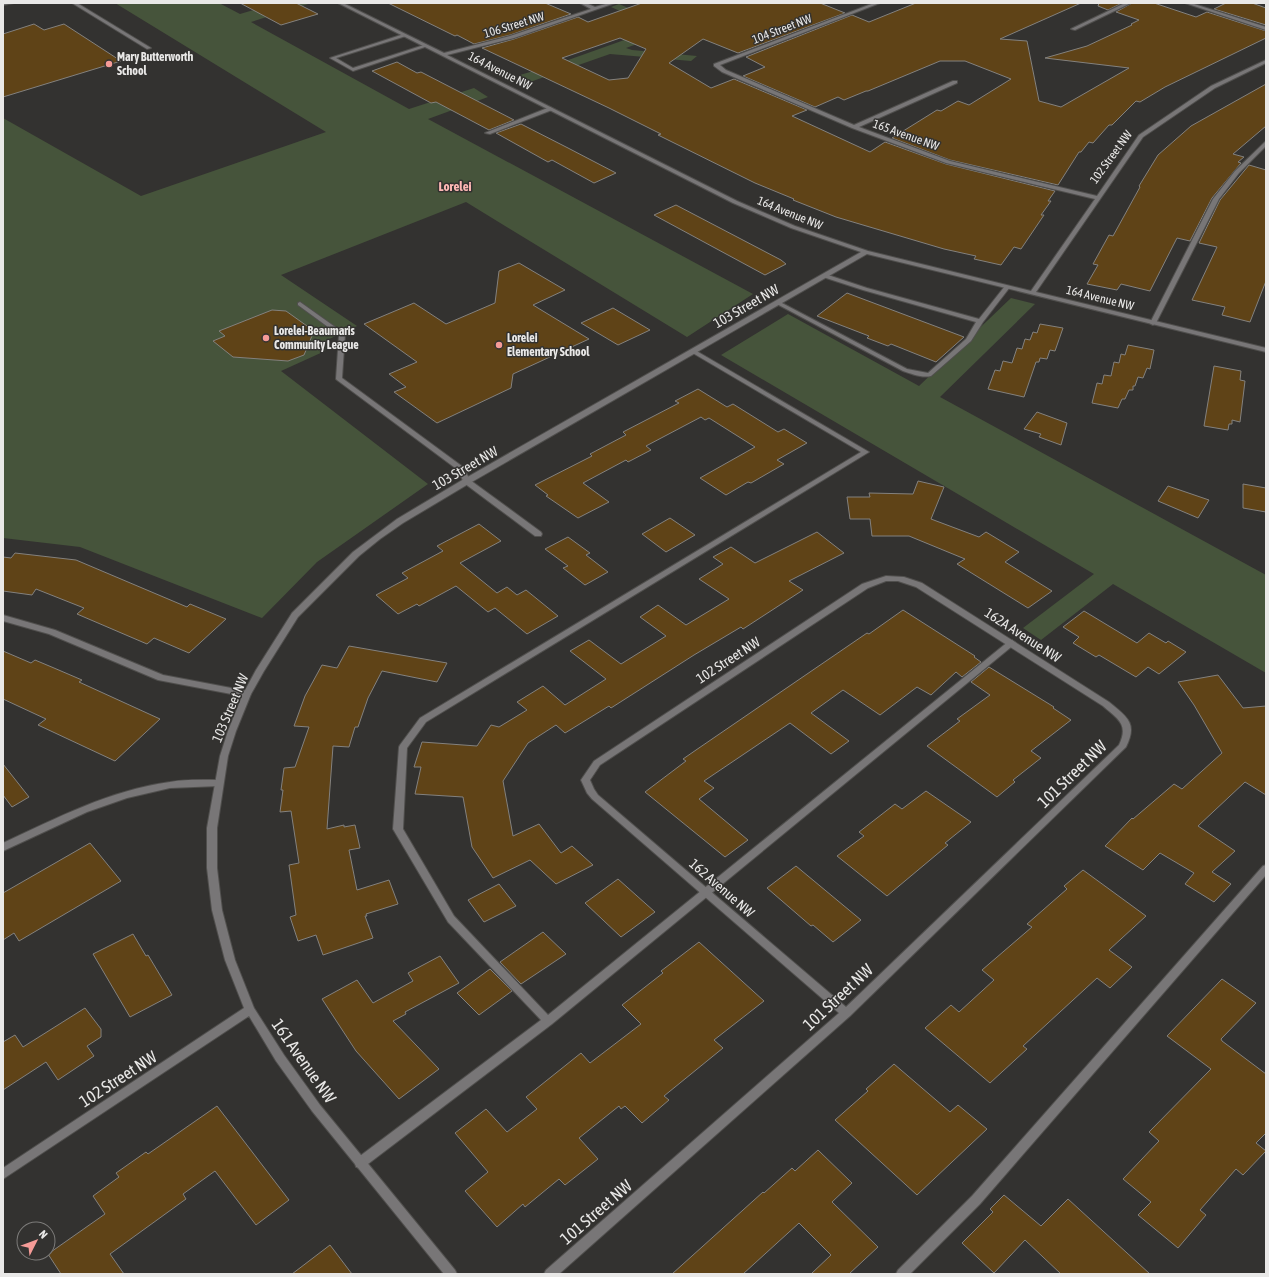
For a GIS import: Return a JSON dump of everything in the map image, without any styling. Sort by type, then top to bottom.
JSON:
[{"type":"street","points":[[3,4],[12,3]]},
{"type":"street","points":[[74,3],[149,48]]},
{"type":"street","name":"164 Avenue NW","points":[[340,3],[762,214],[822,238],[866,252],[1266,350]]},
{"type":"street","points":[[582,3],[595,9]]},
{"type":"street","name":"106 Street NW","points":[[443,55],[512,37],[613,3]]},
{"type":"street","name":"104 Street NW","points":[[716,65],[878,3]]},
{"type":"street","points":[[1073,29],[1129,3]]},
{"type":"street","points":[[1187,3],[1266,29]]},
{"type":"street","points":[[404,35],[332,58],[353,70],[426,46]]},
{"type":"street","name":"102 Street NW","points":[[1032,293],[1141,136],[1213,87],[1266,61]]},
{"type":"street","name":"165 Avenue NW","points":[[716,65],[724,71],[854,127],[948,162],[1098,198]]},
{"type":"street","points":[[854,127],[955,82]]},
{"type":"street","points":[[488,133],[550,109]]},
{"type":"street","points":[[1153,323],[1216,199],[1237,172],[1266,143]]},
{"type":"street","name":"103 Street NW","points":[[212,828],[219,783],[232,730],[247,694],[276,643],[295,615],[356,554],[377,537],[467,480],[866,252]]},
{"type":"street","points":[[824,276],[980,321]]},
{"type":"street","points":[[778,303],[905,370],[929,375],[969,340],[980,321],[1007,287]]},
{"type":"street","points":[[300,304],[342,334],[339,379],[461,469],[467,480],[478,490],[538,534]]},
{"type":"street","points":[[548,1021],[451,918],[398,829],[403,747],[423,720],[866,452],[693,351]]},
{"type":"street","name":"102 Street NW","points":[[585,780],[597,763],[865,586],[879,580],[895,577]]},
{"type":"street","name":"162A Avenue NW","points":[[895,577],[919,584],[1012,643],[1106,704],[1123,719],[1128,728]]},
{"type":"street","points":[[3,618],[52,632],[161,678],[247,694]]},
{"type":"street","points":[[360,1164],[548,1021],[1012,643]]},
{"type":"street","name":"101 Street NW","points":[[550,1274],[846,1013],[1122,747],[1128,736],[1128,728]]},
{"type":"street","name":"162 Avenue NW","points":[[585,780],[590,791],[595,797],[846,1013]]},
{"type":"street","points":[[3,847],[91,806],[123,795],[170,785],[219,783]]},
{"type":"street","name":"161 Avenue NW","points":[[212,828],[212,868],[217,910],[230,960],[250,1010],[280,1058],[316,1108],[451,1274]]},
{"type":"street","points":[[902,1274],[976,1200],[1266,869]]},
{"type":"street","name":"102 Street NW","points":[[3,1174],[250,1010]]},
{"type":"green space","points":[[115,3],[219,3],[240,14],[277,3],[308,4],[251,22],[409,109],[474,88],[488,97],[428,119],[753,294],[687,337],[466,202],[281,275],[357,326],[327,340],[325,351],[281,371],[428,484],[317,562],[262,618],[80,547],[3,538],[3,118],[141,196],[326,132]]},
{"type":"green space","points":[[749,3],[626,48],[632,50],[697,56],[691,61],[610,54],[530,82],[520,75],[557,64],[658,28],[611,7],[619,4],[668,25]]},
{"type":"green space","points":[[1011,298],[1035,304],[940,397],[1266,575],[1266,673],[1113,584],[1041,640],[1023,628],[1094,574],[721,355],[788,314],[919,386]]},
{"type":"building","points":[[240,3],[296,3],[318,14],[281,25]]},
{"type":"building","points":[[388,3],[545,3],[571,14],[510,35],[474,44]]},
{"type":"building","points":[[642,3],[820,3],[845,13],[738,53],[703,39],[669,63],[711,88],[734,79],[807,110],[792,116],[870,152],[885,142],[946,164],[1055,191],[1048,201],[1051,201],[1041,215],[1044,215],[1021,249],[1014,247],[1001,265],[974,259],[976,256],[944,249],[836,217],[793,200],[794,199],[755,183],[658,135],[661,134],[609,108],[482,48],[514,39],[578,17],[588,22]],"holes":[[[620,38],[646,49],[628,78],[609,80],[562,58]]]},
{"type":"building","points":[[916,3],[1081,3],[1000,39],[1027,41],[1039,101],[1061,107],[1129,68],[1045,58],[1087,46],[1132,25],[1131,24],[1139,20],[1116,12],[1132,3],[1154,3],[1196,17],[1207,12],[1266,31],[1266,38],[1165,87],[1140,102],[1136,101],[1112,125],[1109,125],[1093,143],[1089,142],[1081,152],[1079,152],[1058,185],[950,160],[892,138],[937,110],[941,111],[958,101],[969,105],[1011,79],[965,61],[940,61],[844,100],[838,97],[815,107],[743,76],[765,67],[746,57],[852,15],[869,22]]},
{"type":"building","points":[[1099,3],[1122,3],[1108,10],[1098,6]]},
{"type":"building","points":[[1226,3],[1252,3],[1266,8],[1266,25],[1214,9]]},
{"type":"building","points":[[34,24],[44,30],[64,24],[121,61],[3,97],[3,34]]},
{"type":"building","points":[[397,62],[417,73],[421,72],[514,120],[489,130],[436,102],[431,103],[372,71]]},
{"type":"building","points":[[1266,84],[1266,126],[1233,154],[1244,157],[1238,162],[1241,163],[1212,198],[1190,241],[1177,238],[1150,291],[1121,284],[1117,290],[1087,284],[1098,265],[1093,264],[1109,235],[1113,236],[1140,187],[1139,186],[1158,155],[1191,126]]},
{"type":"building","points":[[521,124],[616,173],[594,183],[552,160],[548,162],[496,133]]},
{"type":"building","points":[[1249,165],[1266,170],[1266,281],[1250,322],[1222,315],[1225,307],[1192,300],[1217,247],[1199,243],[1220,200]]},
{"type":"building","points":[[676,205],[786,264],[765,275],[654,215]]},
{"type":"building","name":"Lorelei Elementary School","points":[[519,263],[565,290],[533,305],[589,339],[513,374],[511,388],[437,423],[394,392],[406,387],[389,374],[417,362],[364,324],[414,303],[446,324],[495,303],[499,271]]},
{"type":"building","points":[[847,293],[964,337],[936,362],[891,344],[888,346],[867,338],[869,336],[817,316]]},
{"type":"building","points":[[613,308],[650,330],[618,345],[581,323]]},
{"type":"building","name":"Lorelei-Beaumaris Community League","points":[[272,310],[286,311],[314,331],[304,355],[288,361],[233,357],[213,341],[225,336],[219,331]]},
{"type":"building","points":[[1040,324],[1063,328],[1055,351],[1050,350],[1047,359],[1040,358],[1039,362],[1036,362],[1024,397],[988,389],[995,370],[1000,371],[1003,361],[1012,363],[1017,348],[1022,349],[1025,339],[1030,340],[1033,332],[1037,333]]},
{"type":"building","points":[[1128,345],[1154,350],[1150,369],[1147,368],[1143,378],[1138,377],[1135,386],[1133,386],[1133,390],[1129,390],[1125,399],[1122,399],[1118,408],[1092,403],[1097,383],[1102,384],[1104,375],[1111,376],[1114,362],[1119,363],[1121,354],[1125,355]]},
{"type":"building","points":[[1214,366],[1241,371],[1240,380],[1245,381],[1240,422],[1232,420],[1232,424],[1229,424],[1228,430],[1204,426]]},
{"type":"building","points":[[698,389],[727,407],[733,404],[778,432],[784,429],[807,443],[777,460],[784,464],[751,483],[748,482],[726,495],[700,478],[755,447],[709,418],[705,420],[701,417],[646,446],[651,450],[628,462],[626,460],[583,483],[609,502],[578,518],[546,496],[548,495],[535,485],[592,456],[590,454],[626,435],[623,432],[679,403],[675,401]]},
{"type":"building","points":[[1037,412],[1067,423],[1061,445],[1039,437],[1041,434],[1024,429]]},
{"type":"building","points":[[918,481],[944,487],[931,519],[979,537],[986,532],[1019,552],[1005,562],[1052,591],[1028,608],[957,564],[965,559],[909,536],[872,536],[870,519],[850,519],[847,497],[870,497],[869,493],[913,494]]},
{"type":"building","points":[[1243,484],[1266,488],[1266,512],[1243,508]]},
{"type":"building","points":[[1168,486],[1209,500],[1198,518],[1158,501]]},
{"type":"building","points":[[670,518],[695,535],[666,552],[642,534]]},
{"type":"building","points":[[479,524],[501,541],[460,563],[497,593],[507,587],[517,595],[526,590],[558,616],[527,634],[495,608],[488,612],[456,586],[419,606],[417,604],[398,614],[376,595],[408,578],[402,573],[443,551],[437,546]]},
{"type":"building","points":[[817,532],[844,553],[789,581],[803,590],[743,629],[741,627],[694,655],[611,708],[609,706],[565,733],[556,725],[528,743],[503,781],[513,836],[539,824],[561,853],[572,846],[593,865],[556,884],[530,860],[493,878],[472,847],[463,797],[415,794],[421,767],[414,767],[422,742],[477,746],[491,725],[499,727],[527,710],[517,702],[543,686],[565,705],[606,679],[570,651],[589,640],[621,664],[666,636],[640,617],[658,605],[686,625],[729,599],[699,579],[723,564],[713,557],[731,547],[755,563]]},
{"type":"building","points":[[568,537],[590,553],[586,555],[608,572],[585,585],[563,568],[568,566],[545,549]]},
{"type":"building","points":[[15,553],[76,560],[187,607],[190,604],[226,619],[189,653],[154,638],[147,644],[77,614],[84,608],[36,589],[32,595],[3,591],[3,557],[11,558]]},
{"type":"building","points":[[903,610],[975,656],[974,657],[981,662],[962,677],[956,672],[931,695],[917,687],[880,715],[843,690],[811,713],[849,741],[831,754],[790,723],[704,781],[714,788],[699,799],[748,840],[725,857],[645,792],[686,761],[683,759]]},
{"type":"building","points":[[1084,611],[1137,643],[1149,633],[1166,643],[1168,641],[1186,652],[1159,674],[1148,667],[1136,677],[1099,655],[1096,657],[1073,643],[1079,637],[1063,627]]},
{"type":"building","points":[[349,646],[447,663],[437,682],[382,671],[368,698],[358,727],[355,727],[349,747],[333,746],[327,829],[344,825],[344,827],[355,825],[360,848],[349,850],[357,890],[389,880],[398,904],[366,914],[367,916],[365,916],[373,938],[323,955],[316,935],[298,941],[290,917],[296,915],[289,865],[299,863],[291,811],[280,812],[283,790],[281,790],[284,768],[295,767],[309,727],[294,726],[305,696],[322,665],[337,668]]},
{"type":"building","points":[[3,651],[31,663],[35,660],[82,680],[79,682],[160,719],[115,761],[38,725],[46,719],[3,699]]},
{"type":"building","points":[[989,667],[1054,707],[1053,708],[1071,720],[1031,751],[1041,758],[1013,780],[1015,782],[997,797],[927,746],[960,721],[957,719],[990,695],[971,682]]},
{"type":"building","points":[[1218,675],[1243,708],[1266,706],[1266,795],[1245,782],[1198,826],[1235,851],[1212,872],[1231,884],[1214,902],[1185,884],[1194,873],[1160,853],[1143,870],[1105,846],[1132,818],[1133,819],[1174,784],[1182,789],[1222,753],[1194,705],[1178,682]]},
{"type":"building","points":[[3,764],[29,797],[12,807],[3,795]]},
{"type":"building","points":[[926,791],[971,822],[945,843],[948,845],[887,896],[837,856],[864,836],[859,832],[895,804],[902,809]]},
{"type":"building","points":[[90,843],[121,881],[19,941],[14,933],[3,940],[3,893]]},
{"type":"building","points":[[796,866],[861,920],[833,942],[813,925],[811,926],[767,888]]},
{"type":"building","points":[[1083,870],[1146,916],[1109,950],[1132,967],[1110,988],[1097,978],[1023,1046],[1027,1049],[990,1083],[925,1028],[951,1005],[959,1012],[994,980],[982,970],[1032,927],[1027,924],[1067,889],[1064,886]]},
{"type":"building","points":[[618,879],[655,912],[621,937],[585,903]]},
{"type":"building","points":[[499,884],[516,906],[484,922],[468,900]]},
{"type":"building","points":[[543,932],[566,954],[521,984],[500,962]]},
{"type":"building","points":[[133,934],[146,956],[148,955],[172,995],[130,1017],[93,954]]},
{"type":"building","points":[[699,942],[764,1001],[714,1040],[723,1048],[664,1096],[669,1100],[642,1123],[625,1106],[621,1109],[619,1106],[579,1138],[598,1159],[565,1185],[559,1179],[525,1207],[523,1204],[497,1227],[465,1191],[488,1172],[455,1133],[486,1109],[507,1132],[537,1109],[526,1097],[581,1053],[590,1063],[641,1024],[622,1005],[663,973],[661,971]]},
{"type":"building","points":[[440,956],[459,983],[405,1012],[406,1014],[393,1021],[439,1069],[399,1099],[356,1051],[322,999],[357,980],[373,1003],[413,981],[408,973]]},
{"type":"building","points":[[490,969],[512,991],[479,1015],[457,993]]},
{"type":"building","points":[[1222,979],[1256,1003],[1221,1039],[1266,1074],[1266,1133],[1256,1143],[1266,1151],[1243,1175],[1236,1169],[1200,1210],[1206,1215],[1178,1248],[1138,1215],[1151,1202],[1123,1179],[1159,1141],[1149,1132],[1211,1069],[1167,1036]]},
{"type":"building","points":[[85,1008],[101,1029],[101,1037],[87,1046],[94,1056],[58,1080],[46,1062],[3,1090],[3,1042],[15,1035],[23,1047]]},
{"type":"building","points":[[894,1064],[950,1112],[958,1105],[987,1129],[917,1195],[835,1120],[868,1091],[866,1089]]},
{"type":"building","points":[[217,1106],[289,1200],[256,1225],[215,1171],[183,1194],[186,1199],[110,1254],[124,1274],[61,1274],[53,1261],[56,1261],[56,1248],[105,1214],[93,1196],[119,1177],[116,1173],[146,1152],[148,1154]]},
{"type":"building","points":[[818,1150],[852,1183],[832,1202],[878,1247],[849,1274],[811,1274],[831,1255],[799,1223],[743,1274],[672,1274],[763,1192],[764,1193],[792,1168],[795,1171]]},
{"type":"building","points":[[1004,1195],[1041,1226],[1068,1199],[1150,1274],[1061,1274],[1025,1240],[994,1273],[962,1243],[993,1212],[990,1209]]},
{"type":"building","points":[[330,1245],[352,1274],[292,1274]]},
{"type":"place","name":"Mary Butterworth School","points":[[109,64]]},
{"type":"place","name":"Lorelei-Beaumaris Community League","points":[[266,338]]},
{"type":"place","name":"Lorelei Elementary School","points":[[499,345]]},
{"type":"district","name":"Lorelei","points":[[455,186]]}]
